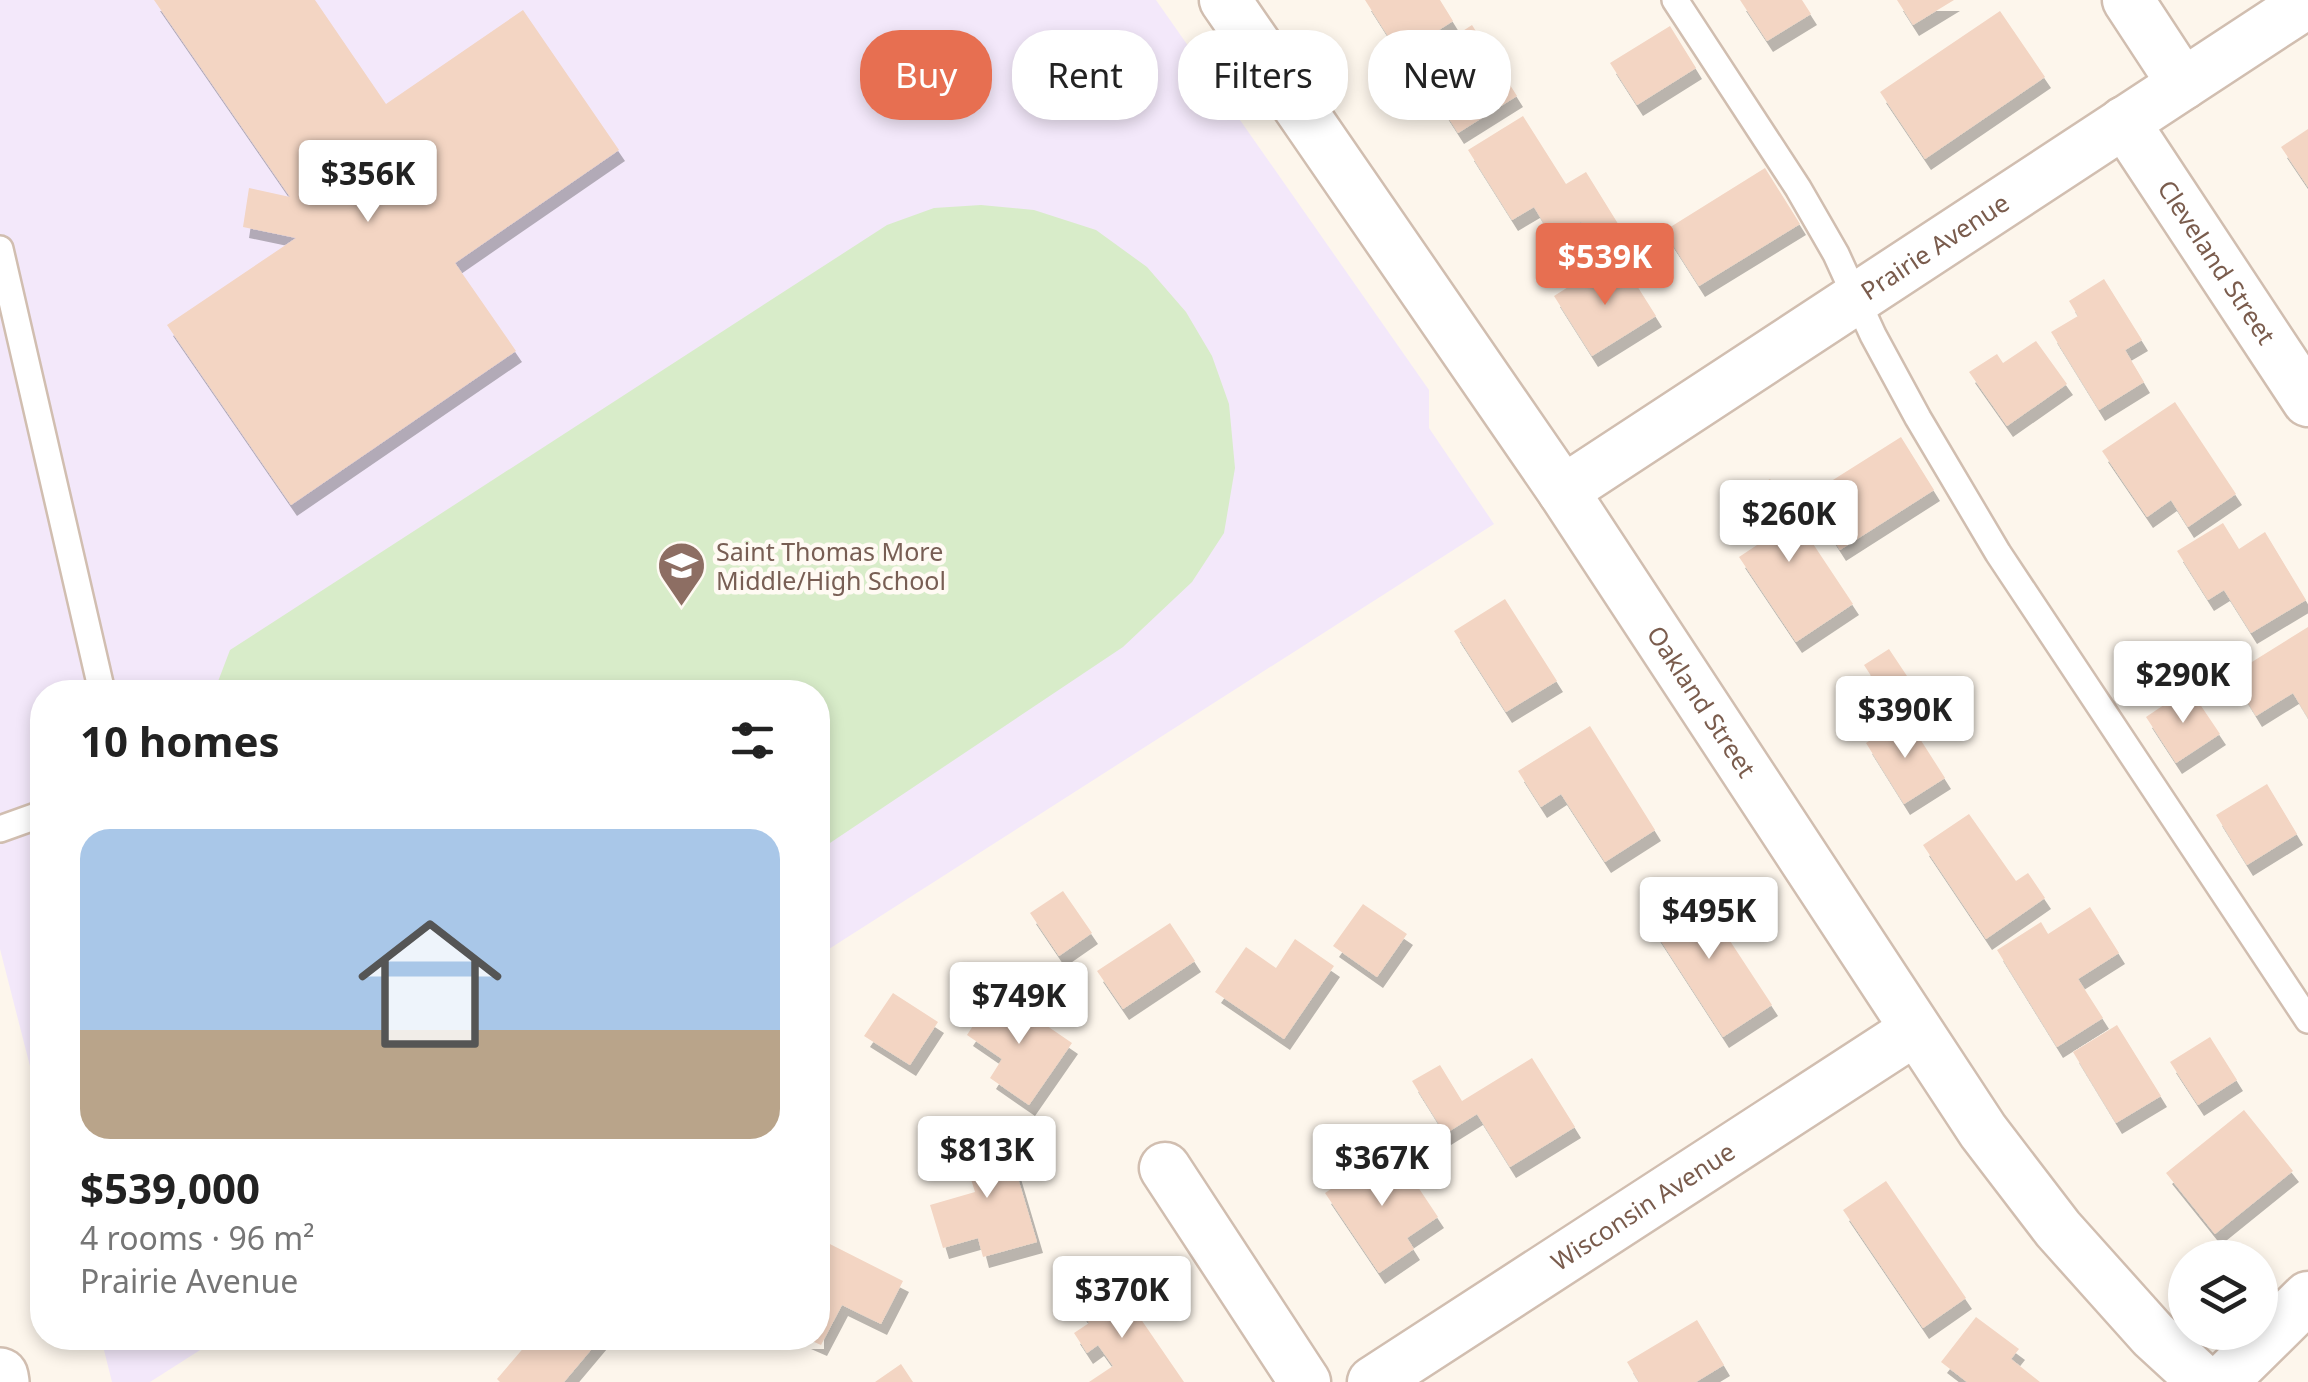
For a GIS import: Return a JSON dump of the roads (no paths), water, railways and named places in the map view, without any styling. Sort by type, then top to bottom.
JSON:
[{"type":"street","name":"Oakland Street","points":[[1226,0],[1562,490],[1983,1131],[2058,1228],[2152,1335],[2204,1382]]},
{"type":"street","points":[[2128,0],[2183,84]]},
{"type":"street","name":"Prairie Avenue","points":[[1562,490],[2308,2]]},
{"type":"street","name":"Cleveland Street","points":[[2124,122],[2308,402]]},
{"type":"street","name":"Wisconsin Avenue","points":[[1373,1382],[1916,1030]]},
{"type":"street","points":[[1165,1168],[1305,1382]]},
{"type":"street","points":[[2222,1382],[2308,1297]]},
{"type":"lane","points":[[1675,0],[1798,188],[1836,254],[1873,335],[1918,418],[1998,553],[2308,1020]]},
{"type":"lane","points":[[0,248],[99,680]]},
{"type":"lane","points":[[0,829],[30,818]]},
{"type":"place","name":"Saint Thomas More Middle/High School","points":[[681,608]]}]
